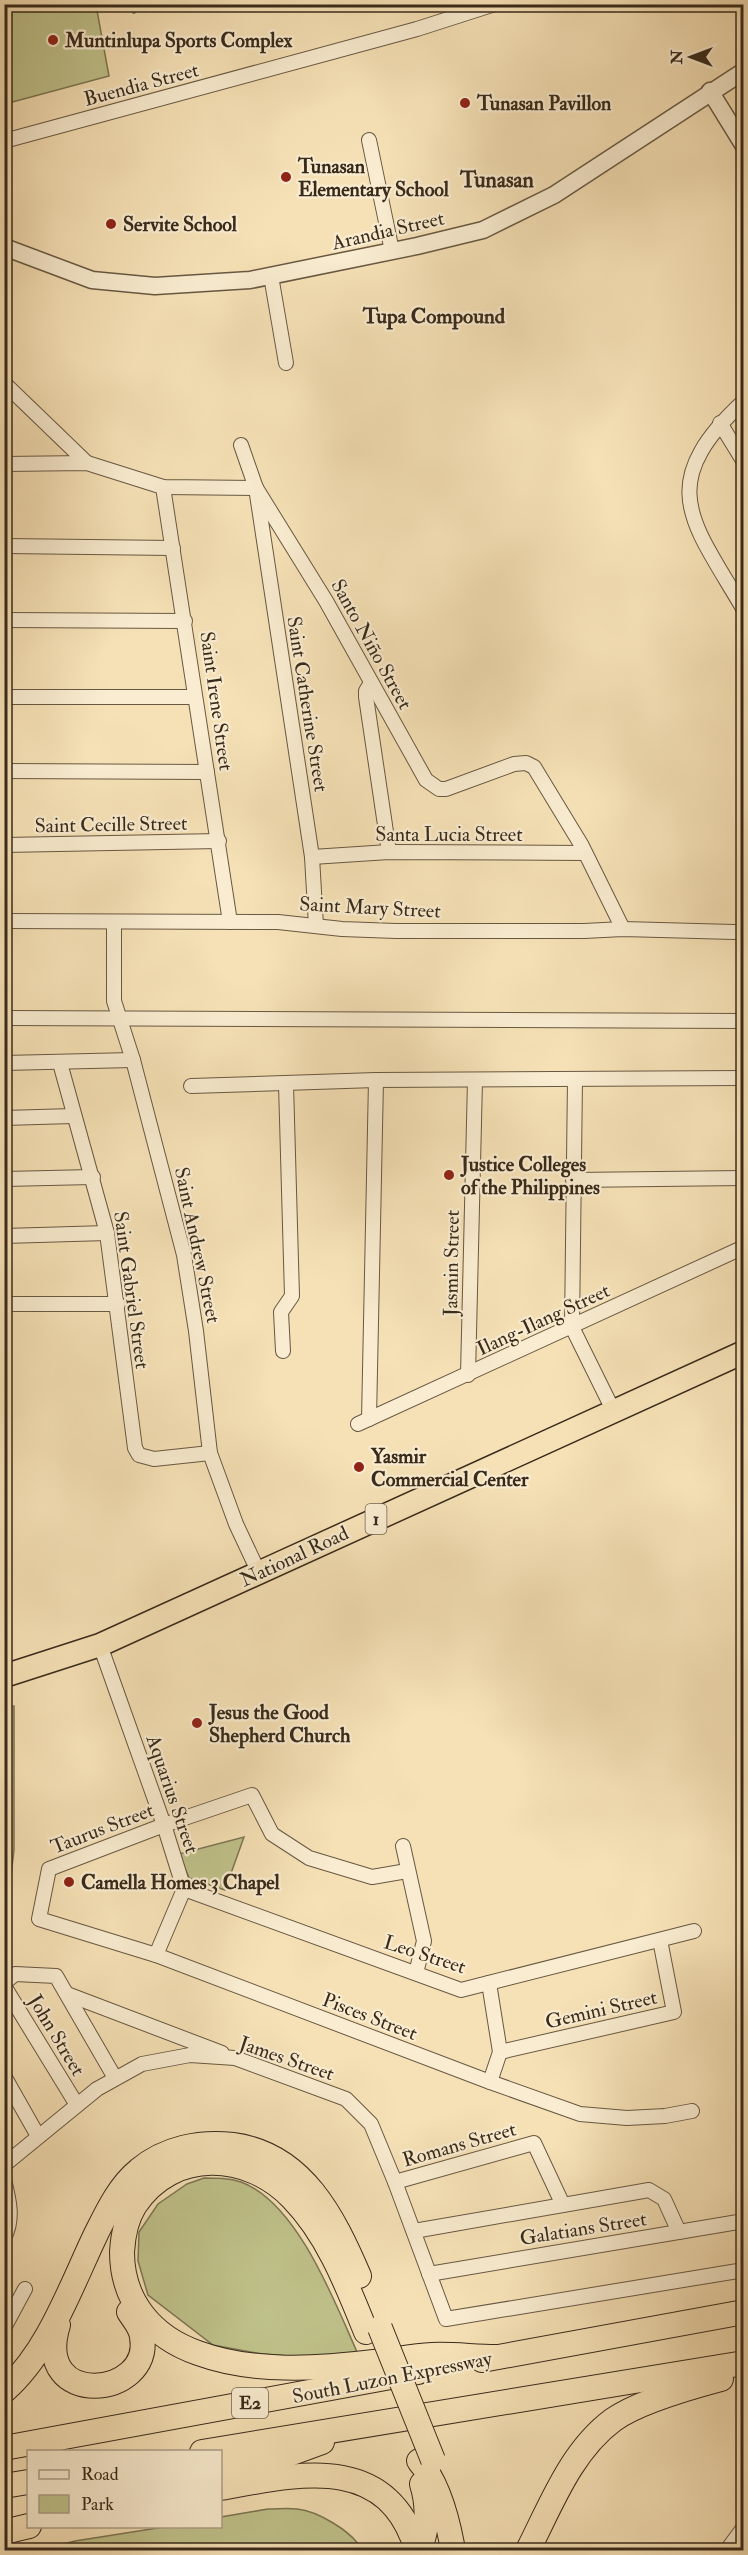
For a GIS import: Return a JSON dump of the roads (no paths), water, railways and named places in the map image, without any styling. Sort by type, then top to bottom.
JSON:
[{"type":"highway","name":"National Road","points":[[4,1676],[100,1645],[744,1352]]},
{"type":"highway","points":[[4,2391],[24,2371],[41,2346],[104,2218],[137,2171],[162,2155],[182,2148],[210,2144],[235,2145],[254,2149],[275,2158],[293,2170],[312,2189],[345,2242],[373,2330],[426,2461],[457,2521],[464,2550]]},
{"type":"highway","points":[[373,2330],[316,2229],[279,2185],[255,2171],[232,2164],[208,2162],[188,2166],[168,2174],[151,2186],[135,2205],[125,2226],[122,2268],[125,2282],[135,2305],[160,2333],[199,2354],[226,2361],[291,2367],[343,2365],[432,2355],[496,2357]]},
{"type":"highway","points":[[67,2294],[54,2345],[60,2369],[69,2379],[90,2386],[111,2384],[124,2378],[135,2366],[143,2345],[139,2327],[124,2305],[115,2280],[115,2260],[123,2240]]},
{"type":"highway","name":"South Luzon Expressway","points":[[4,2448],[744,2312]]},
{"type":"highway","name":"South Luzon Expressway","points":[[208,2450],[744,2363]]},
{"type":"highway","points":[[528,2550],[578,2455],[606,2426],[625,2412],[671,2393],[744,2373]]},
{"type":"highway","points":[[222,2471],[270,2461],[385,2420]]},
{"type":"highway","points":[[418,2550],[426,2525],[427,2506],[419,2476],[426,2461]]},
{"type":"highway","points":[[426,2461],[446,2518],[453,2550]]},
{"type":"highway","points":[[222,2488],[309,2474],[336,2475],[356,2480],[379,2493],[397,2509],[409,2527],[418,2550]]},
{"type":"highway","points":[[4,2486],[27,2482]]},
{"type":"highway","points":[[4,2516],[27,2511]]},
{"type":"highway","points":[[4,2532],[27,2526]]},
{"type":"street","name":"Buendia Street","points":[[4,141],[417,29],[495,4]]},
{"type":"street","name":"Arandia Street","points":[[4,247],[92,280],[114,283],[186,285],[271,276],[483,230],[576,182],[744,71]]},
{"type":"street","points":[[710,92],[744,146]]},
{"type":"street","points":[[369,140],[392,251]]},
{"type":"street","points":[[271,276],[286,363]]},
{"type":"street","points":[[4,383],[87,463]]},
{"type":"street","points":[[4,402],[23,402]]},
{"type":"street","points":[[744,402],[720,423],[690,475],[688,492],[690,510],[698,530],[744,610]]},
{"type":"street","points":[[720,423],[744,462]]},
{"type":"street","points":[[4,464],[87,463],[163,487],[256,488],[241,445]]},
{"type":"street","name":"Saint Irene Street","points":[[163,487],[230,922]]},
{"type":"street","name":"Santo Niño Street","points":[[256,488],[326,601],[426,780],[439,789],[452,788],[514,764],[528,764],[534,767],[585,853],[623,929]]},
{"type":"street","name":"Saint Catherine Street","points":[[256,488],[312,857],[316,926]]},
{"type":"street","points":[[4,546],[173,548]]},
{"type":"street","points":[[4,620],[185,621]]},
{"type":"street","points":[[371,683],[366,691],[366,698],[389,852]]},
{"type":"street","points":[[4,697],[195,697]]},
{"type":"street","points":[[4,771],[207,772]]},
{"type":"street","name":"Saint Cecille Street","points":[[4,845],[219,841]]},
{"type":"street","name":"Santa Lucia Street","points":[[312,857],[389,852],[585,853]]},
{"type":"street","name":"Saint Mary Street","points":[[4,921],[278,922],[396,931],[623,929],[734,932]]},
{"type":"street","name":"Saint Andrew Street","points":[[114,922],[114,1001],[133,1060],[184,1255],[196,1331],[210,1453],[236,1524],[259,1573]]},
{"type":"street","points":[[4,1018],[744,1021]]},
{"type":"street","points":[[4,1063],[133,1060]]},
{"type":"street","name":"Saint Gabriel Street","points":[[60,1063],[107,1233],[135,1448],[140,1455],[154,1459],[210,1453]]},
{"type":"street","points":[[191,1086],[376,1080],[744,1078]]},
{"type":"street","points":[[575,1079],[572,1327],[614,1412]]},
{"type":"street","name":"Ilang-Ilang Street","points":[[376,1080],[364,1422],[744,1247]]},
{"type":"street","name":"Jasmin Street","points":[[468,1375],[475,1080]]},
{"type":"street","points":[[283,1351],[281,1312],[292,1296],[286,1084]]},
{"type":"street","points":[[4,1118],[74,1116]]},
{"type":"street","points":[[4,1179],[93,1177]]},
{"type":"street","points":[[573,1180],[744,1178]]},
{"type":"street","points":[[4,1236],[107,1233]]},
{"type":"street","points":[[4,1304],[118,1304]]},
{"type":"street","name":"Aquarius Street","points":[[100,1645],[164,1825],[184,1889]]},
{"type":"street","name":"Taurus Street","points":[[39,1919],[49,1869],[164,1825],[252,1795],[272,1834],[309,1858],[372,1877],[407,1871]]},
{"type":"street","points":[[403,1846],[424,1941],[416,1973]]},
{"type":"street","points":[[156,1955],[184,1889]]},
{"type":"street","name":"Leo Street","points":[[184,1889],[461,1990],[694,1931]]},
{"type":"street","name":"Pisces Street","points":[[39,1919],[156,1955],[580,2114],[605,2118],[665,2116],[692,2110]]},
{"type":"street","name":"Gemini Street","points":[[500,2052],[674,2012],[660,1940]]},
{"type":"street","points":[[4,1984],[15,1974],[56,1976],[115,2078]]},
{"type":"street","points":[[489,1983],[500,2052],[490,2082]]},
{"type":"street","name":"John Street","points":[[4,1984],[77,2105]]},
{"type":"street","points":[[68,1994],[235,2058]]},
{"type":"street","name":"James Street","points":[[4,2164],[77,2105],[115,2078],[142,2064],[190,2055],[235,2058],[346,2099],[370,2124],[395,2182],[446,2319],[744,2270]]},
{"type":"street","points":[[4,2076],[38,2136]]},
{"type":"street","name":"Romans Street","points":[[395,2182],[534,2143],[563,2205]]},
{"type":"street","points":[[4,2180],[8,2214],[8,2232],[4,2238]]},
{"type":"street","points":[[414,2231],[649,2190],[664,2199],[679,2232]]},
{"type":"street","name":"Galatians Street","points":[[429,2274],[744,2221]]},
{"type":"street","points":[[4,2328],[25,2289]]},
{"type":"street","points":[[727,2550],[744,2527]]},
{"type":"waterway","points":[[132,4],[134,12]]},
{"type":"place","name":"Muntinlupa Sports Complex","points":[[53,40]]},
{"type":"place","name":"Tunasan Pavillon","points":[[465,103]]},
{"type":"place","name":"Tunasan Elementary School","points":[[286,177]]},
{"type":"place","name":"Servite School","points":[[111,224]]},
{"type":"place","name":"Justice Colleges of the Philippines","points":[[449,1175]]},
{"type":"place","name":"Yasmir Commercial Center","points":[[359,1467]]},
{"type":"place","name":"Jesus the Good Shepherd Church","points":[[197,1723]]},
{"type":"place","name":"Camella Homes 3 Chapel","points":[[69,1882]]},
{"type":"district","name":"Tunasan","points":[[497,179]]},
{"type":"district","name":"Tupa Compound","points":[[434,316]]}]
